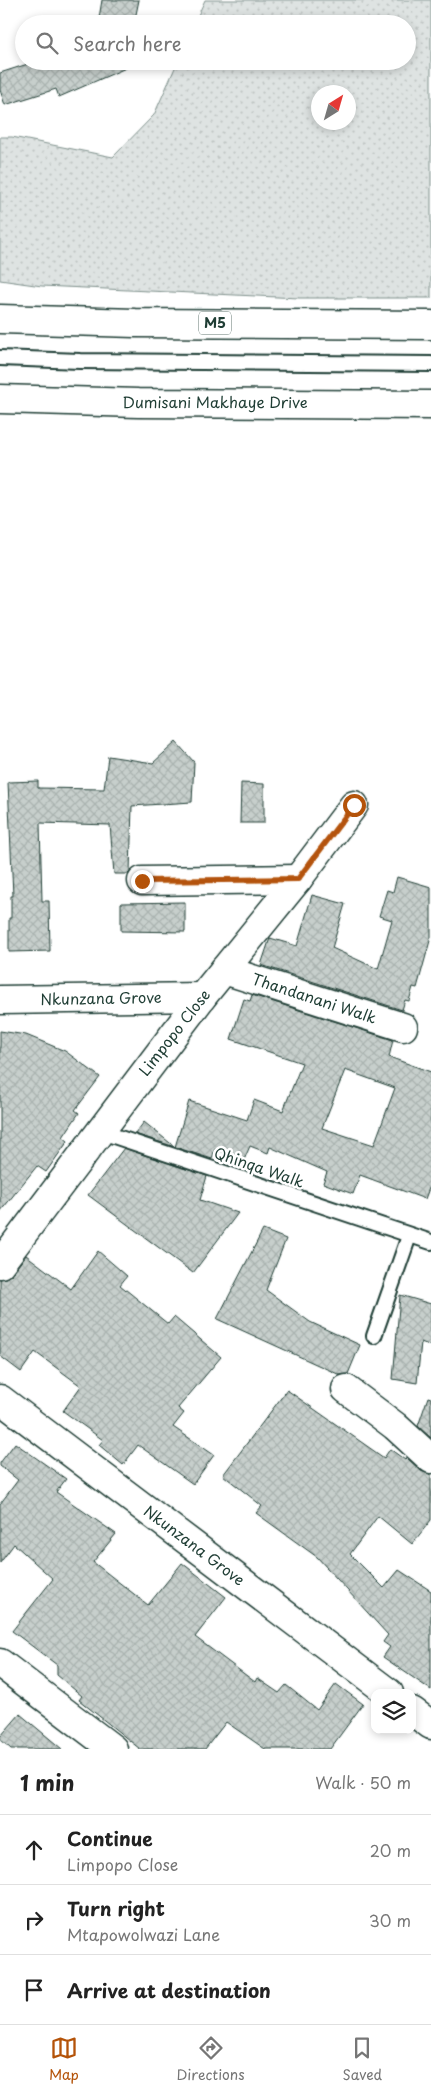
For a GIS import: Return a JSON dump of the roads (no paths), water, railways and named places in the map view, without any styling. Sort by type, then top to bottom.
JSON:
[{"type":"street","name":"M5","points":[[0,319],[135,323],[431,325]]},
{"type":"street","name":"Dumisani Makhaye Drive","points":[[0,399],[138,403],[431,404]]},
{"type":"street","name":"Limpopo Close","points":[[0,1264],[202,997],[298,879],[354,805]]},
{"type":"street","points":[[142,881],[298,879]]},
{"type":"street","name":"Thandanani Walk","points":[[224,970],[402,1027]]},
{"type":"street","name":"Nkunzana Grove","points":[[0,1000],[202,997]]},
{"type":"street","points":[[346,1389],[395,1426],[431,1459]]},
{"type":"street","name":"Nkunzana Grove","points":[[0,1399],[383,1689]]},
{"type":"street","points":[[0,1663],[113,1749]]},
{"type":"street","points":[[416,1714],[431,1725]]},
{"type":"lane","points":[[0,358],[80,361],[431,364]]},
{"type":"lane","name":"Qhinqa Walk","points":[[99,1131],[431,1242]]},
{"type":"lane","points":[[374,1336],[409,1236]]}]
